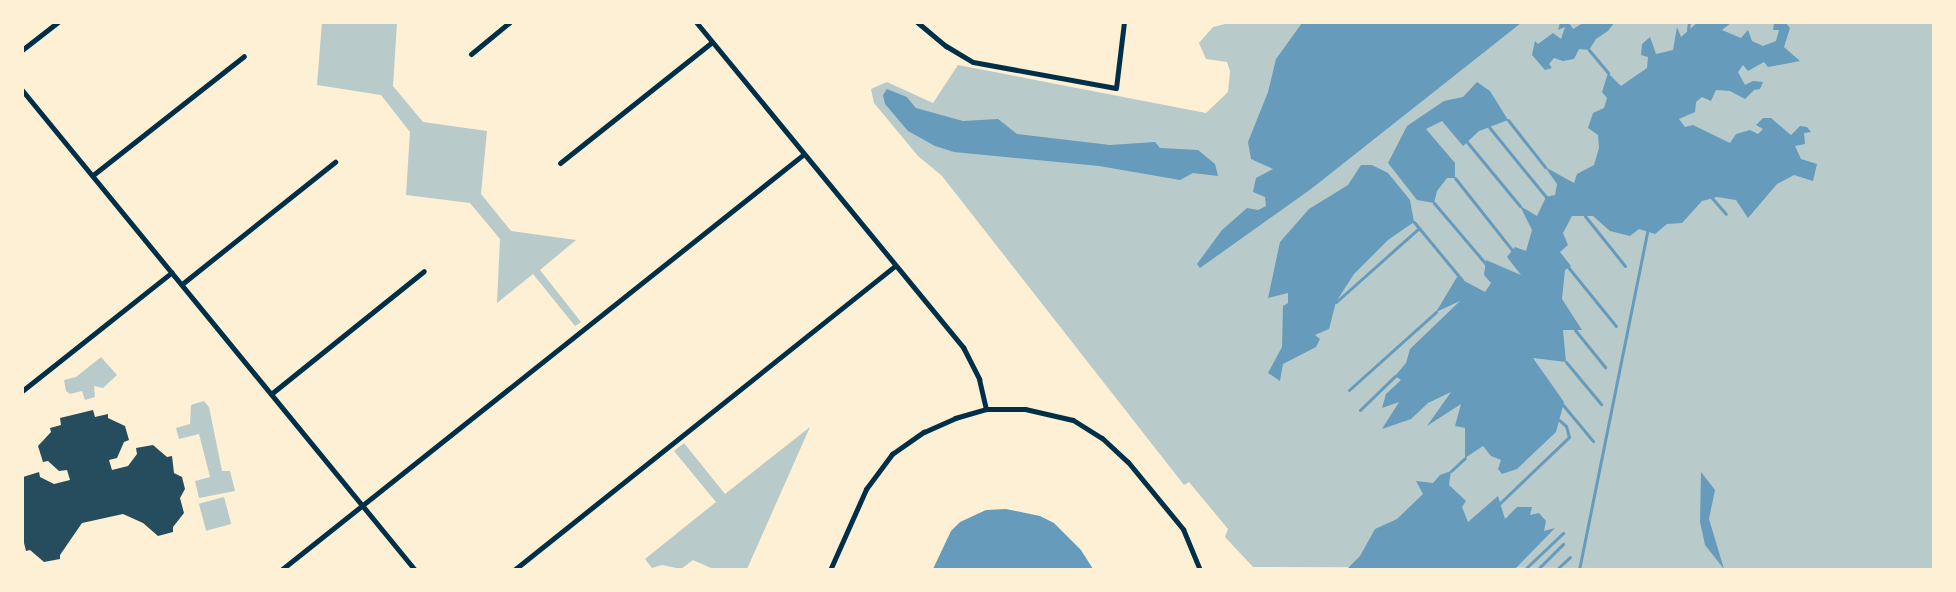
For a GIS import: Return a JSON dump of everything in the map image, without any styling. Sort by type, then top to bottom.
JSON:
[{"type":"street","points":[[22,50],[58,22]]},
{"type":"street","points":[[471,54],[510,22]]},
{"type":"street","points":[[696,22],[963,347],[979,379],[986,409]]},
{"type":"street","points":[[917,22],[946,46],[973,62],[1116,88],[1124,22]]},
{"type":"street","points":[[560,163],[712,42]]},
{"type":"street","points":[[93,175],[244,56]]},
{"type":"street","points":[[22,90],[415,570]]},
{"type":"street","points":[[281,570],[361,504],[804,154]]},
{"type":"street","points":[[182,284],[335,162]]},
{"type":"street","points":[[514,570],[895,266]]},
{"type":"street","points":[[271,394],[424,271]]},
{"type":"street","points":[[22,391],[172,272]]},
{"type":"street","points":[[830,570],[866,488],[892,454],[924,432],[955,418],[986,409],[1025,409],[1073,420],[1102,438],[1128,462],[1183,529],[1200,570]]},
{"type":"shaded area","points":[[322,22],[397,23],[393,86],[423,122],[487,131],[481,194],[511,231],[576,240],[540,270],[581,322],[575,326],[533,274],[497,303],[500,239],[470,203],[406,195],[410,132],[381,95],[317,85]]},
{"type":"shaded area","points":[[1229,23],[1933,23],[1933,569],[1253,567],[1225,537],[1228,529],[1189,482],[1184,485],[942,176],[918,156],[874,103],[871,89],[887,82],[933,103],[958,65],[1206,113],[1228,92],[1230,71],[1227,62],[1206,59],[1199,43],[1213,27]],"holes":[[[907,97],[916,108],[908,131],[905,124]]]},
{"type":"shaded area","points":[[101,357],[117,375],[103,388],[94,386],[95,397],[85,400],[82,391],[70,394],[66,391],[64,380],[76,377]]},
{"type":"shaded area","points":[[204,401],[209,407],[222,471],[230,471],[235,491],[199,498],[195,481],[210,477],[199,434],[179,439],[176,428],[190,424],[191,405]]},
{"type":"shaded area","points":[[810,427],[747,569],[713,569],[693,560],[681,569],[662,565],[652,568],[645,559],[716,502],[674,451],[684,443],[725,494]]},
{"type":"shaded area","points":[[224,497],[231,524],[206,531],[199,504]]},
{"type":"water","points":[[1698,22],[1731,23],[1722,30],[1741,38],[1748,30],[1752,41],[1763,46],[1776,41],[1779,30],[1773,30],[1774,23],[1786,23],[1790,28],[1784,47],[1800,61],[1768,67],[1764,62],[1748,71],[1743,65],[1738,72],[1745,85],[1753,81],[1763,82],[1760,89],[1754,90],[1745,99],[1730,91],[1716,90],[1711,101],[1702,97],[1696,102],[1695,112],[1679,119],[1685,127],[1693,125],[1730,143],[1736,134],[1750,130],[1758,134],[1763,129],[1756,125],[1763,118],[1771,118],[1791,135],[1800,126],[1807,127],[1811,132],[1804,133],[1805,144],[1795,146],[1801,159],[1817,164],[1813,181],[1794,175],[1777,184],[1748,218],[1736,200],[1717,197],[1702,201],[1682,223],[1667,224],[1655,234],[1639,229],[1630,236],[1610,231],[1593,216],[1572,216],[1563,233],[1568,245],[1560,252],[1571,266],[1565,270],[1562,299],[1582,330],[1563,330],[1566,362],[1533,358],[1564,402],[1556,432],[1517,469],[1502,474],[1498,469],[1501,460],[1491,456],[1483,446],[1465,458],[1465,428],[1455,426],[1461,404],[1427,426],[1451,392],[1428,403],[1411,419],[1382,429],[1399,402],[1382,408],[1386,394],[1401,380],[1395,376],[1406,363],[1410,349],[1460,301],[1436,312],[1457,277],[1485,292],[1491,283],[1484,275],[1486,260],[1521,275],[1507,257],[1515,247],[1526,251],[1532,230],[1520,206],[1537,216],[1546,197],[1555,195],[1557,184],[1545,167],[1574,183],[1577,174],[1594,165],[1599,148],[1598,135],[1588,128],[1593,113],[1604,108],[1607,98],[1602,92],[1608,73],[1621,86],[1647,68],[1648,57],[1641,55],[1642,44],[1650,37],[1656,54],[1673,50],[1677,27],[1681,37]]},
{"type":"water","points":[[1302,23],[1521,23],[1311,189],[1200,268],[1197,264],[1222,230],[1247,208],[1258,210],[1266,206],[1265,197],[1253,192],[1256,178],[1273,169],[1251,159],[1248,142],[1268,92],[1276,59]]},
{"type":"water","points":[[1560,23],[1569,23],[1573,29],[1583,23],[1614,23],[1608,31],[1596,39],[1589,50],[1579,49],[1574,59],[1563,61],[1554,58],[1549,64],[1552,68],[1545,70],[1532,55],[1535,41],[1538,44],[1553,33],[1561,39],[1565,27],[1558,30]]},
{"type":"water","points":[[1477,82],[1490,91],[1508,120],[1479,131],[1463,146],[1442,121],[1426,129],[1455,163],[1455,178],[1447,178],[1437,191],[1434,203],[1417,200],[1388,163],[1407,126],[1444,101],[1463,97]]},
{"type":"water","points":[[887,89],[907,97],[916,108],[963,121],[998,119],[1017,134],[1110,145],[1155,142],[1160,148],[1198,150],[1215,164],[1218,176],[1193,173],[1180,180],[1099,166],[954,152],[935,146],[908,131],[885,104],[883,95]]},
{"type":"water","points":[[1361,165],[1372,165],[1388,173],[1410,200],[1414,222],[1388,240],[1354,274],[1336,302],[1329,329],[1315,335],[1320,339],[1316,347],[1283,364],[1280,381],[1268,373],[1282,347],[1283,306],[1288,303],[1288,293],[1268,298],[1280,242],[1309,209],[1348,185]]},
{"type":"water","points":[[1451,471],[1449,485],[1466,501],[1462,507],[1468,522],[1498,496],[1505,519],[1517,507],[1532,507],[1530,515],[1539,513],[1546,521],[1544,531],[1555,528],[1515,569],[1347,569],[1360,556],[1375,529],[1397,519],[1423,494],[1416,481],[1433,483],[1440,475]]},
{"type":"water","points":[[1701,472],[1715,490],[1709,519],[1724,569],[1705,545],[1700,522]]},
{"type":"water","points":[[1006,509],[1040,516],[1054,523],[1081,550],[1093,569],[933,569],[951,531],[960,522],[986,510]]},
{"type":"building","points":[[93,410],[95,417],[108,414],[108,418],[125,426],[129,440],[124,442],[117,458],[109,460],[112,470],[128,466],[137,454],[136,448],[153,445],[167,457],[172,456],[174,473],[182,477],[185,489],[180,498],[184,513],[173,527],[173,532],[158,536],[143,523],[123,514],[82,523],[60,555],[60,559],[44,562],[30,550],[26,551],[22,535],[23,477],[39,472],[40,477],[54,484],[70,480],[67,470],[59,471],[48,461],[43,462],[38,446],[51,432],[50,428],[61,425],[60,418]]},
{"type":"waterway","points":[[1688,30],[1689,22]]},
{"type":"waterway","points":[[1589,50],[1608,73]]},
{"type":"waterway","points":[[1508,120],[1545,167]]},
{"type":"waterway","points":[[1489,127],[1546,197]]},
{"type":"waterway","points":[[1467,142],[1520,206]]},
{"type":"waterway","points":[[1455,178],[1512,250]]},
{"type":"waterway","points":[[1712,198],[1726,214]]},
{"type":"waterway","points":[[1434,203],[1486,264]]},
{"type":"waterway","points":[[1585,216],[1625,266]]},
{"type":"waterway","points":[[1414,222],[1462,280]]},
{"type":"waterway","points":[[1336,302],[1419,228]]},
{"type":"waterway","points":[[1579,570],[1647,232]]},
{"type":"waterway","points":[[1568,267],[1616,326]]},
{"type":"waterway","points":[[1349,390],[1436,312]]},
{"type":"waterway","points":[[1575,330],[1605,367]]},
{"type":"waterway","points":[[1566,362],[1601,404]]},
{"type":"waterway","points":[[1360,410],[1395,376]]},
{"type":"waterway","points":[[1563,405],[1593,441]]},
{"type":"waterway","points":[[1500,503],[1569,437],[1566,426],[1559,420]]},
{"type":"waterway","points":[[1451,471],[1465,458]]},
{"type":"waterway","points":[[1524,570],[1563,533]]},
{"type":"waterway","points":[[1537,570],[1563,544]]},
{"type":"waterway","points":[[1556,570],[1570,557]]}]
